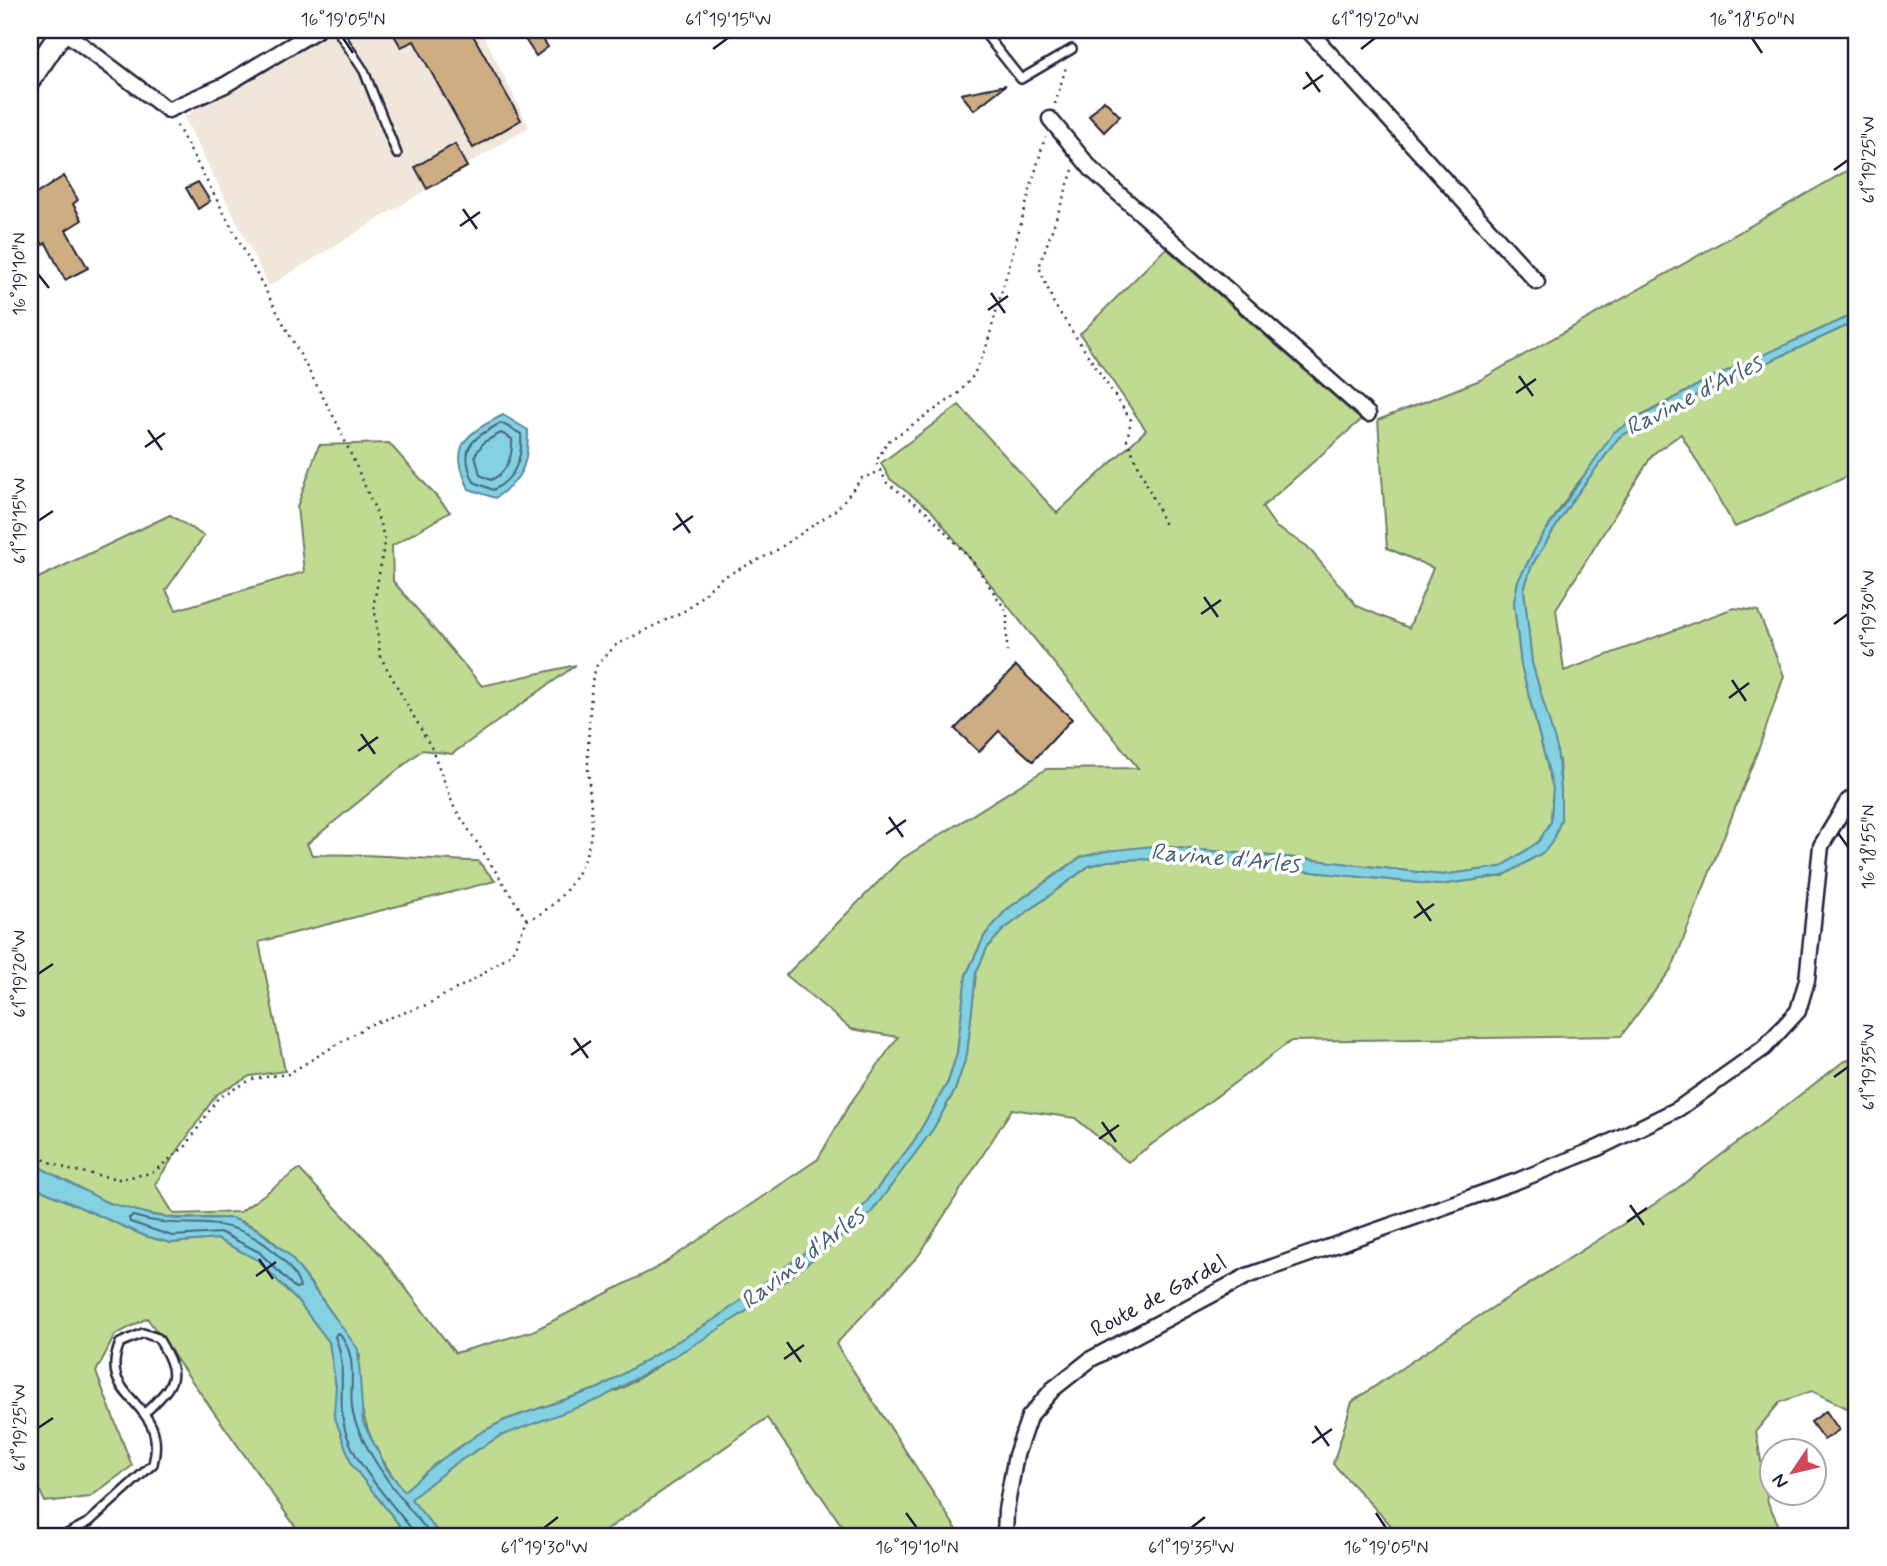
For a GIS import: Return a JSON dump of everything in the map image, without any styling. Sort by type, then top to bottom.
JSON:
[{"type":"main road","points":[[30,79],[63,30]]},
{"type":"street","points":[[63,30],[168,110],[225,86],[317,30]]},
{"type":"street","points":[[1308,30],[1536,282]]},
{"type":"street","points":[[1050,119],[1107,184],[1368,414]]},
{"type":"street","name":"Route de Gardel","points":[[1005,1536],[1006,1510],[1016,1455],[1029,1418],[1053,1390],[1091,1359],[1247,1276],[1598,1148],[1678,1109],[1764,1048],[1798,1011],[1807,980],[1821,846],[1848,801],[1857,795]]},
{"type":"lane","points":[[337,30],[364,71],[397,153]]},
{"type":"lane","points":[[982,30],[1021,79],[1072,49]]},
{"type":"lane","points":[[63,1536],[89,1522],[153,1464],[155,1428],[122,1389],[113,1359],[120,1343],[143,1333],[158,1338],[173,1364],[173,1382],[145,1413]]},
{"type":"path","points":[[1007,652],[1007,611],[973,562],[927,512],[887,483],[876,462],[887,442],[958,394],[973,376],[986,348],[1077,30]]},
{"type":"path","points":[[168,110],[338,425],[375,509],[385,540],[374,603],[380,656],[426,739],[454,807],[527,920]]},
{"type":"path","points":[[1076,151],[1073,171],[1039,267],[1054,304],[1131,420],[1127,440],[1165,525]]},
{"type":"path","points":[[30,1159],[40,1158],[70,1170],[119,1179],[152,1173],[186,1146],[218,1098],[252,1079],[288,1074],[369,1025],[426,1005],[473,980],[511,954],[527,920],[542,915],[557,899],[570,883],[587,848],[591,833],[588,764],[592,681],[594,670],[603,657],[648,626],[688,609],[721,578],[774,552],[837,509],[862,478],[881,471]]},
{"type":"shaded area","points":[[325,30],[481,30],[529,127],[269,286],[184,117]]},
{"type":"green space","points":[[1857,165],[1857,313],[1707,380],[1626,424],[1573,489],[1541,538],[1518,581],[1514,602],[1521,665],[1553,788],[1551,822],[1539,842],[1501,867],[1442,875],[1307,859],[1154,846],[1081,857],[1006,910],[985,935],[966,975],[957,1053],[948,1082],[914,1141],[858,1213],[717,1318],[599,1388],[505,1420],[480,1433],[435,1464],[404,1492],[383,1460],[367,1428],[359,1394],[360,1355],[300,1270],[272,1240],[256,1228],[234,1219],[167,1217],[131,1210],[61,1182],[30,1162],[30,582],[170,515],[204,536],[166,590],[176,610],[304,572],[297,507],[319,445],[389,443],[450,512],[392,546],[393,581],[482,686],[576,665],[452,754],[422,750],[307,844],[312,855],[478,861],[495,881],[259,942],[285,1071],[250,1076],[216,1095],[155,1184],[174,1214],[240,1212],[299,1169],[379,1253],[455,1353],[533,1331],[660,1266],[818,1159],[849,1105],[898,1037],[851,1029],[786,975],[900,860],[1046,769],[1138,768],[931,510],[890,479],[881,463],[959,405],[1057,513],[1146,430],[1080,334],[1166,248],[1361,420],[1262,507],[1276,527],[1307,546],[1357,606],[1409,628],[1433,568],[1387,548],[1378,420],[1480,380]]},
{"type":"green space","points":[[1857,321],[1857,472],[1735,527],[1681,434],[1653,454],[1556,609],[1564,671],[1734,608],[1758,611],[1784,676],[1760,745],[1672,968],[1621,1036],[1291,1041],[1128,1162],[1075,1118],[1012,1109],[919,1255],[836,1344],[961,1536],[849,1536],[767,1418],[598,1536],[441,1536],[410,1499],[453,1465],[500,1436],[623,1388],[745,1312],[870,1214],[933,1129],[955,1090],[967,1054],[976,973],[987,948],[1003,930],[1089,866],[1108,861],[1138,859],[1217,862],[1439,885],[1503,876],[1545,851],[1554,839],[1561,819],[1561,792],[1559,761],[1532,663],[1524,589],[1532,565],[1570,504],[1619,437],[1695,396]]},
{"type":"green space","points":[[1857,1057],[1857,1423],[1849,1409],[1812,1391],[1780,1402],[1756,1431],[1758,1506],[1769,1506],[1784,1536],[1401,1536],[1333,1464],[1352,1402],[1462,1327],[1670,1194],[1843,1062]]},
{"type":"green space","points":[[30,1185],[145,1236],[171,1243],[217,1239],[258,1260],[300,1304],[329,1342],[336,1386],[335,1415],[352,1465],[408,1536],[302,1536],[147,1318],[115,1335],[96,1372],[132,1466],[90,1497],[45,1502],[30,1470]]},
{"type":"water","name":"Ravine d'Arles","points":[[1857,313],[1857,321],[1695,396],[1619,437],[1570,504],[1532,565],[1524,589],[1532,663],[1557,748],[1561,792],[1561,819],[1554,839],[1545,851],[1503,876],[1439,885],[1217,862],[1138,859],[1108,861],[1089,866],[1003,930],[987,948],[976,973],[967,1054],[955,1090],[933,1129],[870,1214],[745,1312],[702,1340],[600,1399],[500,1436],[453,1465],[411,1499],[441,1536],[408,1536],[352,1465],[334,1415],[336,1386],[329,1342],[300,1304],[258,1260],[217,1239],[171,1243],[145,1236],[30,1185],[30,1162],[106,1202],[152,1215],[177,1219],[232,1218],[257,1229],[290,1256],[358,1349],[363,1422],[386,1468],[404,1491],[435,1464],[480,1433],[505,1420],[599,1388],[717,1318],[858,1213],[914,1141],[948,1082],[957,1053],[966,975],[985,935],[1006,910],[1081,857],[1106,851],[1154,846],[1307,859],[1442,875],[1501,867],[1538,842],[1551,822],[1553,788],[1521,665],[1514,602],[1518,581],[1541,538],[1614,432],[1707,380]]},
{"type":"water","points":[[503,415],[528,430],[527,452],[518,477],[495,498],[469,489],[460,462],[464,443],[470,436]]},
{"type":"building","points":[[391,30],[470,30],[521,120],[473,148],[414,41],[401,47]]},
{"type":"building","points":[[519,30],[537,30],[548,47],[536,56]]},
{"type":"building","points":[[1006,85],[974,110],[961,94]]},
{"type":"building","points":[[1104,100],[1120,116],[1104,132],[1089,116]]},
{"type":"building","points":[[455,144],[467,167],[427,189],[415,167]]},
{"type":"building","points":[[64,176],[78,200],[73,204],[82,220],[66,230],[88,268],[65,280],[46,243],[43,245],[30,224],[30,198]]},
{"type":"building","points":[[198,182],[210,201],[198,209],[186,188]]},
{"type":"building","points":[[1016,666],[1072,719],[1033,761],[999,731],[979,752],[955,729]]},
{"type":"building","points":[[1826,1411],[1839,1430],[1828,1437],[1821,1436],[1811,1422]]}]
